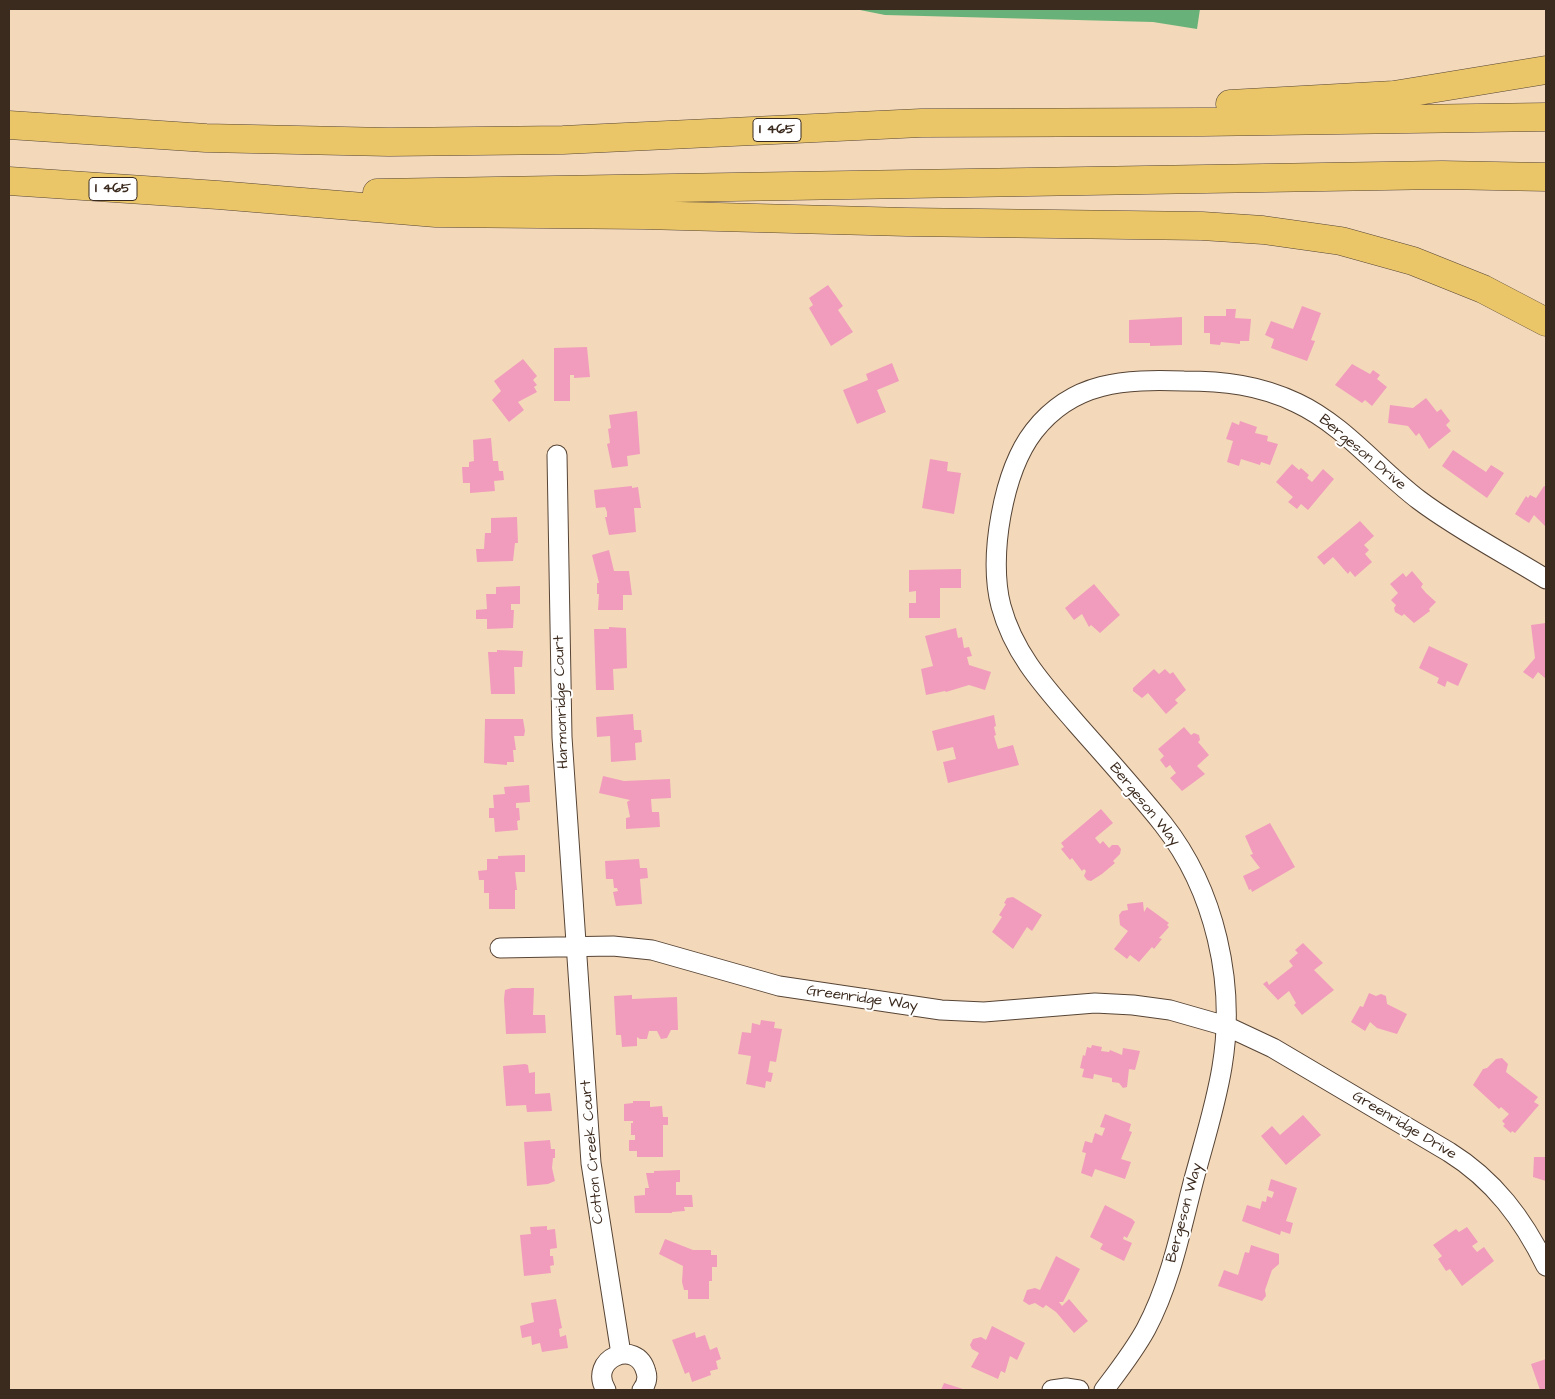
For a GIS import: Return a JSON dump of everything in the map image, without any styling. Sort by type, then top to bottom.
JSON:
[{"type":"highway","points":[[920,123],[1394,95],[1546,70]]},
{"type":"highway","name":"I 465","points":[[9,125],[206,138],[398,142],[563,140],[920,123],[1203,122],[1546,117]]},
{"type":"highway","name":"I 465","points":[[9,181],[218,195],[1442,175],[1546,177]]},
{"type":"highway","points":[[218,195],[436,213],[643,215],[907,222],[1202,226],[1263,230],[1325,238],[1413,262],[1490,293],[1546,322]]},
{"type":"street","name":"Bergeson Drive","points":[[1129,380],[1209,381],[1241,384],[1266,390],[1297,403],[1326,420],[1423,503],[1546,579]]},
{"type":"street","name":"Bergeson Way","points":[[1104,1390],[1130,1355],[1146,1328],[1169,1274],[1219,1086],[1226,1026],[1225,980],[1219,946],[1206,902],[1194,875],[1164,824],[1026,664],[1012,638],[998,589],[997,545],[1008,482],[1015,462],[1030,436],[1054,411],[1078,395],[1097,387],[1129,380]]},
{"type":"street","name":"Harmonridge Court","points":[[557,455],[562,737],[576,948]]},
{"type":"street","name":"Greenridge Way","points":[[500,948],[620,947],[652,950],[779,986],[941,1010],[984,1012],[1113,1003],[1170,1010],[1226,1026]]},
{"type":"street","name":"Cotton Creek Court","points":[[576,948],[593,1179],[621,1354]]},
{"type":"street","name":"Greenridge Drive","points":[[1226,1026],[1273,1048],[1449,1152],[1475,1170],[1514,1210],[1546,1266]]},
{"type":"street","points":[[606,1390],[601,1379],[604,1366],[614,1356],[621,1354],[633,1356],[643,1363],[648,1376],[642,1390]]},
{"type":"street","points":[[1052,1390],[1066,1388],[1079,1390]]},
{"type":"green space","points":[[855,9],[1200,9],[1197,29],[1153,22],[885,15]]},
{"type":"building","points":[[828,285],[843,306],[838,310],[853,332],[831,346],[809,308],[813,305],[809,298]]},
{"type":"building","points":[[1302,306],[1321,313],[1311,340],[1315,341],[1307,361],[1271,348],[1274,339],[1265,335],[1271,321],[1293,329]]},
{"type":"building","points":[[1226,309],[1236,309],[1235,318],[1251,319],[1249,341],[1240,341],[1240,344],[1221,342],[1220,345],[1210,344],[1210,333],[1204,333],[1204,316],[1226,316]]},
{"type":"building","points":[[1182,317],[1182,345],[1150,346],[1150,343],[1129,343],[1129,320]]},
{"type":"building","points":[[587,347],[590,377],[574,378],[574,375],[570,375],[570,401],[554,401],[554,348]]},
{"type":"building","points":[[523,359],[537,376],[533,380],[537,385],[534,387],[537,392],[518,402],[524,410],[509,422],[492,400],[501,391],[494,381]]},
{"type":"building","points":[[892,363],[899,381],[877,390],[886,412],[857,424],[843,390],[868,380],[866,374]]},
{"type":"building","points":[[1352,364],[1370,374],[1373,370],[1380,375],[1377,379],[1387,387],[1372,406],[1365,400],[1362,403],[1335,385]]},
{"type":"building","points":[[1426,398],[1437,412],[1441,409],[1450,421],[1446,425],[1451,431],[1429,449],[1419,433],[1416,436],[1408,426],[1388,423],[1390,405],[1413,408]]},
{"type":"building","points":[[637,411],[640,454],[627,456],[628,466],[612,468],[607,444],[610,443],[608,429],[611,428],[609,415]]},
{"type":"building","points":[[1240,421],[1257,427],[1255,433],[1268,436],[1267,441],[1278,444],[1270,465],[1261,462],[1260,465],[1241,459],[1239,466],[1227,462],[1233,441],[1226,439],[1232,422],[1239,425]]},
{"type":"building","points":[[491,438],[493,461],[498,461],[499,471],[503,471],[504,480],[494,481],[495,491],[470,493],[470,483],[463,483],[462,467],[469,467],[469,462],[474,461],[473,440]]},
{"type":"building","points":[[1453,450],[1486,472],[1491,465],[1504,473],[1487,498],[1442,466]]},
{"type":"building","points":[[930,459],[948,462],[947,471],[961,473],[954,514],[922,508]]},
{"type":"building","points":[[1292,464],[1299,470],[1301,468],[1309,475],[1307,478],[1312,482],[1323,469],[1334,479],[1308,510],[1301,504],[1297,509],[1288,502],[1293,497],[1276,482]]},
{"type":"building","points":[[632,486],[632,488],[638,487],[641,508],[634,508],[636,532],[609,535],[605,517],[607,517],[607,512],[605,507],[596,508],[594,490]]},
{"type":"building","points":[[1544,486],[1546,487],[1546,527],[1534,515],[1529,523],[1515,514],[1526,496],[1528,498],[1530,495],[1536,498]]},
{"type":"building","points":[[517,517],[518,543],[515,543],[513,561],[477,562],[476,549],[484,549],[485,533],[491,533],[491,518]]},
{"type":"building","points":[[1360,521],[1374,536],[1364,545],[1369,550],[1365,554],[1372,562],[1355,577],[1350,571],[1348,574],[1333,557],[1324,565],[1317,557]]},
{"type":"building","points":[[609,550],[614,571],[629,571],[632,595],[623,595],[623,610],[598,610],[599,594],[597,594],[597,583],[599,583],[592,555]]},
{"type":"building","points":[[961,569],[961,588],[940,588],[940,618],[909,618],[909,603],[916,603],[916,591],[909,592],[909,570]]},
{"type":"building","points":[[1412,571],[1423,584],[1421,587],[1436,602],[1429,609],[1430,611],[1414,623],[1404,614],[1402,616],[1395,612],[1394,608],[1396,605],[1391,600],[1398,593],[1390,584],[1403,573],[1406,577]]},
{"type":"building","points":[[1094,584],[1120,615],[1100,633],[1091,625],[1089,627],[1082,614],[1074,620],[1065,608]]},
{"type":"building","points":[[520,586],[520,604],[511,604],[511,610],[514,610],[513,628],[487,629],[487,619],[476,619],[476,610],[487,609],[486,594],[496,594],[496,587]]},
{"type":"building","points":[[1546,623],[1546,679],[1538,672],[1533,679],[1523,672],[1535,658],[1531,625]]},
{"type":"building","points":[[609,627],[626,628],[627,668],[613,669],[614,690],[596,690],[594,629],[609,629]]},
{"type":"building","points":[[956,628],[958,638],[962,637],[964,648],[969,647],[972,656],[967,657],[969,665],[991,672],[985,690],[969,685],[946,692],[926,695],[921,669],[933,666],[925,636]]},
{"type":"building","points":[[1429,646],[1468,664],[1458,686],[1447,681],[1445,687],[1437,683],[1439,678],[1419,668]]},
{"type":"building","points":[[497,650],[523,651],[522,667],[514,667],[515,694],[491,694],[488,652],[497,652]]},
{"type":"building","points":[[1154,669],[1159,674],[1165,669],[1170,674],[1173,672],[1186,690],[1175,700],[1178,703],[1166,714],[1148,693],[1142,698],[1133,691],[1133,688]]},
{"type":"building","points":[[633,714],[634,730],[641,730],[642,742],[635,743],[636,760],[611,762],[610,736],[597,737],[596,717]]},
{"type":"building","points":[[994,715],[996,735],[994,736],[998,749],[1013,745],[1019,765],[948,783],[943,762],[956,759],[953,747],[937,751],[932,731]]},
{"type":"building","points":[[485,719],[523,719],[524,736],[514,736],[516,750],[513,750],[514,762],[507,762],[507,765],[484,763]]},
{"type":"building","points":[[1184,727],[1191,735],[1194,733],[1199,735],[1200,740],[1198,742],[1209,755],[1197,766],[1205,774],[1182,791],[1170,778],[1176,773],[1170,765],[1166,768],[1160,760],[1164,756],[1158,749]]},
{"type":"building","points":[[603,776],[624,781],[670,779],[671,798],[651,799],[652,812],[659,812],[660,827],[626,829],[626,818],[630,817],[627,802],[630,800],[599,793]]},
{"type":"building","points":[[529,785],[530,802],[516,803],[516,808],[519,808],[520,820],[517,821],[518,830],[495,832],[494,818],[489,818],[489,808],[494,808],[493,795],[505,794],[504,787]]},
{"type":"building","points":[[1101,809],[1113,823],[1095,838],[1100,844],[1103,841],[1109,848],[1112,845],[1118,845],[1121,849],[1120,854],[1113,861],[1115,863],[1091,881],[1087,880],[1084,876],[1086,871],[1084,869],[1082,871],[1072,858],[1070,860],[1061,849],[1064,847],[1061,843]]},
{"type":"building","points":[[1270,823],[1295,867],[1252,892],[1251,889],[1249,890],[1243,876],[1260,868],[1250,855],[1253,854],[1245,836]]},
{"type":"building","points":[[525,855],[525,872],[515,872],[517,890],[515,890],[515,909],[489,909],[489,893],[484,893],[484,880],[479,880],[478,871],[487,870],[487,859],[498,859],[498,856]]},
{"type":"building","points":[[639,859],[640,868],[647,868],[648,878],[640,879],[642,904],[616,906],[613,892],[618,891],[617,888],[614,888],[613,879],[606,879],[605,861]]},
{"type":"building","points":[[1013,897],[1042,915],[1032,931],[1027,927],[1013,949],[992,932],[1002,917],[999,915],[1006,904],[1004,903],[1007,898]]},
{"type":"building","points":[[1143,902],[1144,912],[1147,907],[1169,923],[1167,925],[1169,927],[1159,938],[1162,939],[1154,949],[1152,947],[1139,962],[1130,955],[1127,959],[1114,949],[1128,931],[1120,925],[1119,915],[1122,911],[1128,910],[1127,904]]},
{"type":"building","points":[[1303,943],[1323,963],[1314,970],[1334,990],[1302,1015],[1294,1005],[1296,1003],[1289,991],[1278,1000],[1263,984],[1267,981],[1269,985],[1293,966],[1289,961],[1298,953],[1295,950]]},
{"type":"building","points":[[512,988],[534,988],[533,1015],[545,1015],[546,1033],[506,1034],[505,990]]},
{"type":"building","points":[[1369,993],[1376,996],[1381,994],[1386,996],[1387,1004],[1407,1014],[1397,1034],[1377,1028],[1370,1022],[1365,1031],[1351,1022],[1360,1006],[1363,1007]]},
{"type":"building","points":[[632,995],[632,999],[677,997],[678,1030],[671,1030],[667,1038],[661,1039],[657,1031],[649,1031],[647,1039],[637,1037],[637,1046],[622,1047],[621,1035],[616,1035],[614,996]]},
{"type":"building","points":[[761,1020],[775,1022],[774,1028],[782,1029],[776,1062],[770,1061],[768,1072],[773,1073],[771,1082],[766,1081],[765,1088],[746,1084],[751,1056],[738,1054],[742,1032],[751,1033],[752,1023],[760,1025]]},
{"type":"building","points":[[1092,1045],[1102,1047],[1101,1051],[1109,1052],[1110,1050],[1122,1055],[1123,1048],[1140,1051],[1135,1070],[1129,1069],[1127,1087],[1123,1088],[1119,1083],[1112,1082],[1112,1078],[1094,1074],[1093,1079],[1082,1077],[1084,1069],[1080,1068],[1083,1055],[1085,1056],[1087,1047],[1091,1048]]},
{"type":"building","points":[[1502,1058],[1508,1064],[1506,1072],[1538,1097],[1534,1102],[1539,1105],[1515,1133],[1512,1131],[1511,1133],[1503,1126],[1505,1124],[1502,1121],[1509,1114],[1501,1107],[1499,1109],[1473,1085],[1483,1069],[1487,1068],[1496,1059]]},
{"type":"building","points":[[528,1065],[529,1073],[535,1072],[535,1094],[550,1093],[552,1111],[527,1112],[526,1105],[506,1106],[503,1066]]},
{"type":"building","points":[[633,1101],[650,1101],[650,1107],[662,1106],[663,1117],[668,1117],[668,1125],[663,1125],[663,1157],[637,1157],[637,1151],[629,1151],[629,1140],[635,1140],[635,1135],[631,1135],[631,1123],[633,1121],[624,1121],[624,1104],[633,1103]]},
{"type":"building","points":[[1105,1114],[1131,1124],[1129,1131],[1132,1132],[1121,1159],[1131,1162],[1125,1179],[1095,1169],[1092,1177],[1081,1173],[1086,1153],[1082,1152],[1085,1141],[1092,1143],[1095,1133],[1102,1136],[1105,1128],[1100,1127]]},
{"type":"building","points":[[1303,1115],[1321,1135],[1286,1165],[1261,1136],[1272,1126],[1280,1135]]},
{"type":"building","points":[[550,1140],[551,1149],[555,1149],[552,1168],[555,1181],[548,1184],[527,1186],[524,1142]]},
{"type":"building","points":[[1534,1157],[1546,1157],[1546,1181],[1533,1177]]},
{"type":"building","points":[[680,1170],[680,1182],[676,1182],[676,1195],[692,1195],[693,1207],[684,1207],[685,1211],[672,1213],[635,1213],[634,1196],[645,1195],[645,1188],[649,1188],[646,1173]]},
{"type":"building","points":[[1271,1179],[1297,1188],[1286,1221],[1293,1223],[1290,1234],[1281,1231],[1280,1235],[1242,1221],[1247,1205],[1260,1209],[1262,1201],[1266,1202],[1267,1196],[1272,1198],[1274,1192],[1268,1190]]},
{"type":"building","points":[[1105,1205],[1135,1222],[1127,1238],[1124,1236],[1123,1239],[1132,1243],[1124,1261],[1100,1249],[1103,1244],[1090,1237]]},
{"type":"building","points":[[547,1226],[547,1230],[555,1229],[557,1248],[550,1249],[550,1256],[553,1256],[554,1265],[550,1266],[551,1273],[524,1276],[520,1235],[531,1234],[530,1227]]},
{"type":"building","points":[[1467,1227],[1478,1242],[1472,1246],[1477,1252],[1484,1247],[1494,1261],[1462,1286],[1450,1269],[1446,1271],[1438,1259],[1442,1256],[1433,1245],[1456,1229],[1459,1232]]},
{"type":"building","points":[[665,1239],[693,1250],[711,1250],[711,1255],[717,1255],[717,1267],[712,1267],[712,1281],[709,1281],[709,1299],[688,1299],[688,1290],[684,1290],[682,1282],[683,1266],[659,1254]]},
{"type":"building","points":[[1251,1245],[1279,1254],[1279,1264],[1272,1270],[1265,1290],[1266,1296],[1262,1301],[1218,1286],[1224,1270],[1238,1275],[1245,1252],[1249,1253]]},
{"type":"building","points":[[1056,1256],[1080,1269],[1063,1302],[1059,1302],[1062,1306],[1069,1299],[1088,1321],[1074,1333],[1056,1312],[1046,1305],[1043,1308],[1035,1303],[1029,1305],[1023,1301],[1027,1290],[1035,1288],[1040,1290]]},
{"type":"building","points":[[556,1299],[562,1328],[559,1329],[560,1337],[566,1335],[568,1348],[542,1352],[540,1343],[532,1345],[531,1336],[522,1338],[520,1326],[534,1322],[531,1303]]},
{"type":"building","points":[[992,1326],[1025,1343],[1017,1360],[1010,1356],[1005,1373],[1001,1371],[998,1379],[971,1367],[979,1353],[972,1349],[970,1345],[973,1339],[981,1337],[986,1340]]},
{"type":"building","points":[[695,1332],[696,1338],[705,1335],[710,1350],[717,1347],[721,1359],[716,1361],[718,1369],[710,1371],[711,1375],[692,1382],[689,1372],[685,1374],[672,1340]]},
{"type":"building","points":[[1546,1359],[1546,1390],[1540,1390],[1531,1364]]},
{"type":"building","points":[[944,1383],[966,1390],[941,1390]]}]
